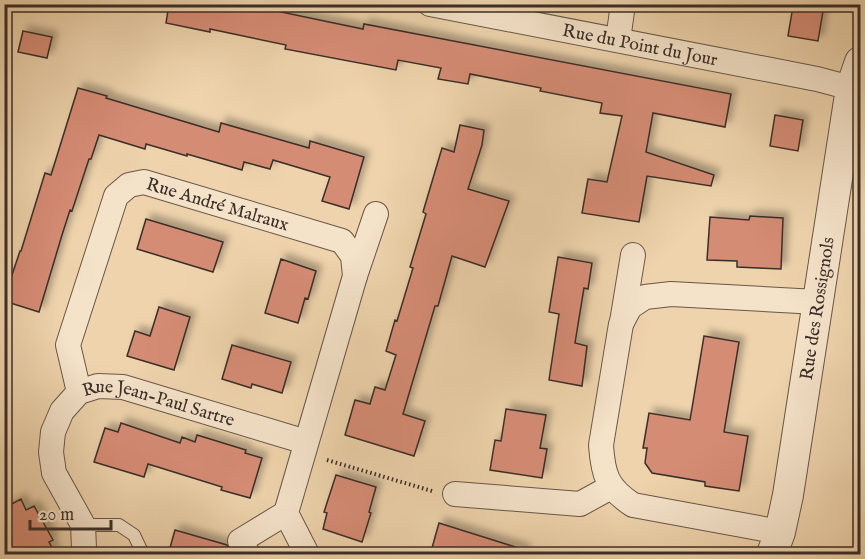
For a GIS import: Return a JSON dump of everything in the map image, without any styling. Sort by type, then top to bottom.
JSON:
[{"type":"street","name":"Rue du Point du Jour","points":[[430,4],[817,79],[856,75]]},
{"type":"street","points":[[618,40],[623,4]]},
{"type":"street","name":"Rue des Rossignols","points":[[776,543],[788,495],[817,302],[856,75]]},
{"type":"street","name":"Rue André Malraux","points":[[79,392],[68,345],[116,196],[129,185],[144,182],[342,241],[353,256],[356,276]]},
{"type":"street","points":[[244,553],[240,541],[286,513],[376,214]]},
{"type":"street","points":[[633,255],[601,445],[602,465],[611,487],[619,496],[633,505],[776,543]]},
{"type":"street","points":[[621,324],[630,307],[645,297],[671,294],[817,302]]},
{"type":"street","name":"Rue Jean-Paul Sartre","points":[[83,525],[54,473],[51,452],[53,432],[58,421],[63,411],[79,392],[98,386],[123,387],[305,448]]},
{"type":"street","points":[[454,494],[580,504],[611,487]]},
{"type":"street","points":[[286,513],[307,555]]},
{"type":"street","points":[[82,555],[83,525]]},
{"type":"lane","points":[[83,525],[119,525],[134,535],[143,555]]},
{"type":"path","points":[[305,448],[433,491],[454,494]]},
{"type":"building","points":[[169,4],[257,4],[257,7],[363,29],[364,24],[731,94],[725,127],[653,113],[646,152],[714,175],[711,186],[647,176],[639,222],[582,213],[588,179],[607,182],[622,116],[600,113],[602,103],[470,74],[468,84],[438,79],[441,68],[398,60],[396,70],[285,49],[286,45],[210,29],[210,32],[166,23]]},
{"type":"building","points":[[793,6],[823,11],[818,41],[788,36]]},
{"type":"building","points":[[23,31],[52,37],[47,58],[18,52]]},
{"type":"building","points":[[78,88],[219,132],[221,123],[309,148],[310,141],[364,157],[349,209],[322,201],[330,177],[273,160],[270,169],[244,162],[242,170],[146,144],[145,149],[99,135],[72,211],[70,210],[39,312],[4,301],[4,272],[12,275],[45,173],[51,175]]},
{"type":"building","points":[[775,115],[803,120],[798,151],[770,146]]},
{"type":"building","points":[[460,125],[484,130],[482,145],[468,189],[509,201],[485,267],[452,256],[403,414],[425,421],[414,456],[345,435],[355,400],[370,404],[375,387],[385,390],[396,355],[386,351],[413,268],[410,267],[426,214],[423,212],[442,148],[454,152]]},
{"type":"building","points":[[750,216],[783,218],[781,269],[737,267],[737,261],[707,260],[710,217],[749,220]]},
{"type":"building","points":[[146,219],[223,242],[213,272],[137,249]]},
{"type":"building","points":[[558,257],[592,263],[588,289],[584,288],[575,343],[587,346],[582,386],[549,380],[559,314],[549,312]]},
{"type":"building","points":[[281,259],[316,271],[298,323],[265,313]]},
{"type":"building","points":[[159,307],[190,317],[174,370],[127,356],[135,331],[150,336]]},
{"type":"building","points":[[704,336],[739,342],[724,432],[748,436],[739,491],[705,486],[705,482],[652,473],[645,463],[647,448],[643,448],[649,413],[690,420]]},
{"type":"building","points":[[232,345],[291,362],[282,393],[252,384],[251,388],[222,379]]},
{"type":"building","points":[[506,409],[546,415],[540,448],[547,449],[542,478],[490,470],[495,440],[501,441]]},
{"type":"building","points":[[121,423],[180,443],[182,437],[195,442],[197,435],[246,450],[245,453],[262,458],[250,498],[148,464],[144,477],[94,462],[105,428],[118,432]]},
{"type":"building","points":[[336,475],[376,487],[362,542],[323,529],[327,513],[324,512]]},
{"type":"building","points":[[21,499],[26,510],[34,506],[53,540],[49,542],[56,555],[4,555],[4,508]]},
{"type":"building","points":[[439,523],[525,550],[524,555],[430,555]]},
{"type":"building","points":[[175,530],[227,545],[232,555],[168,555]]}]
